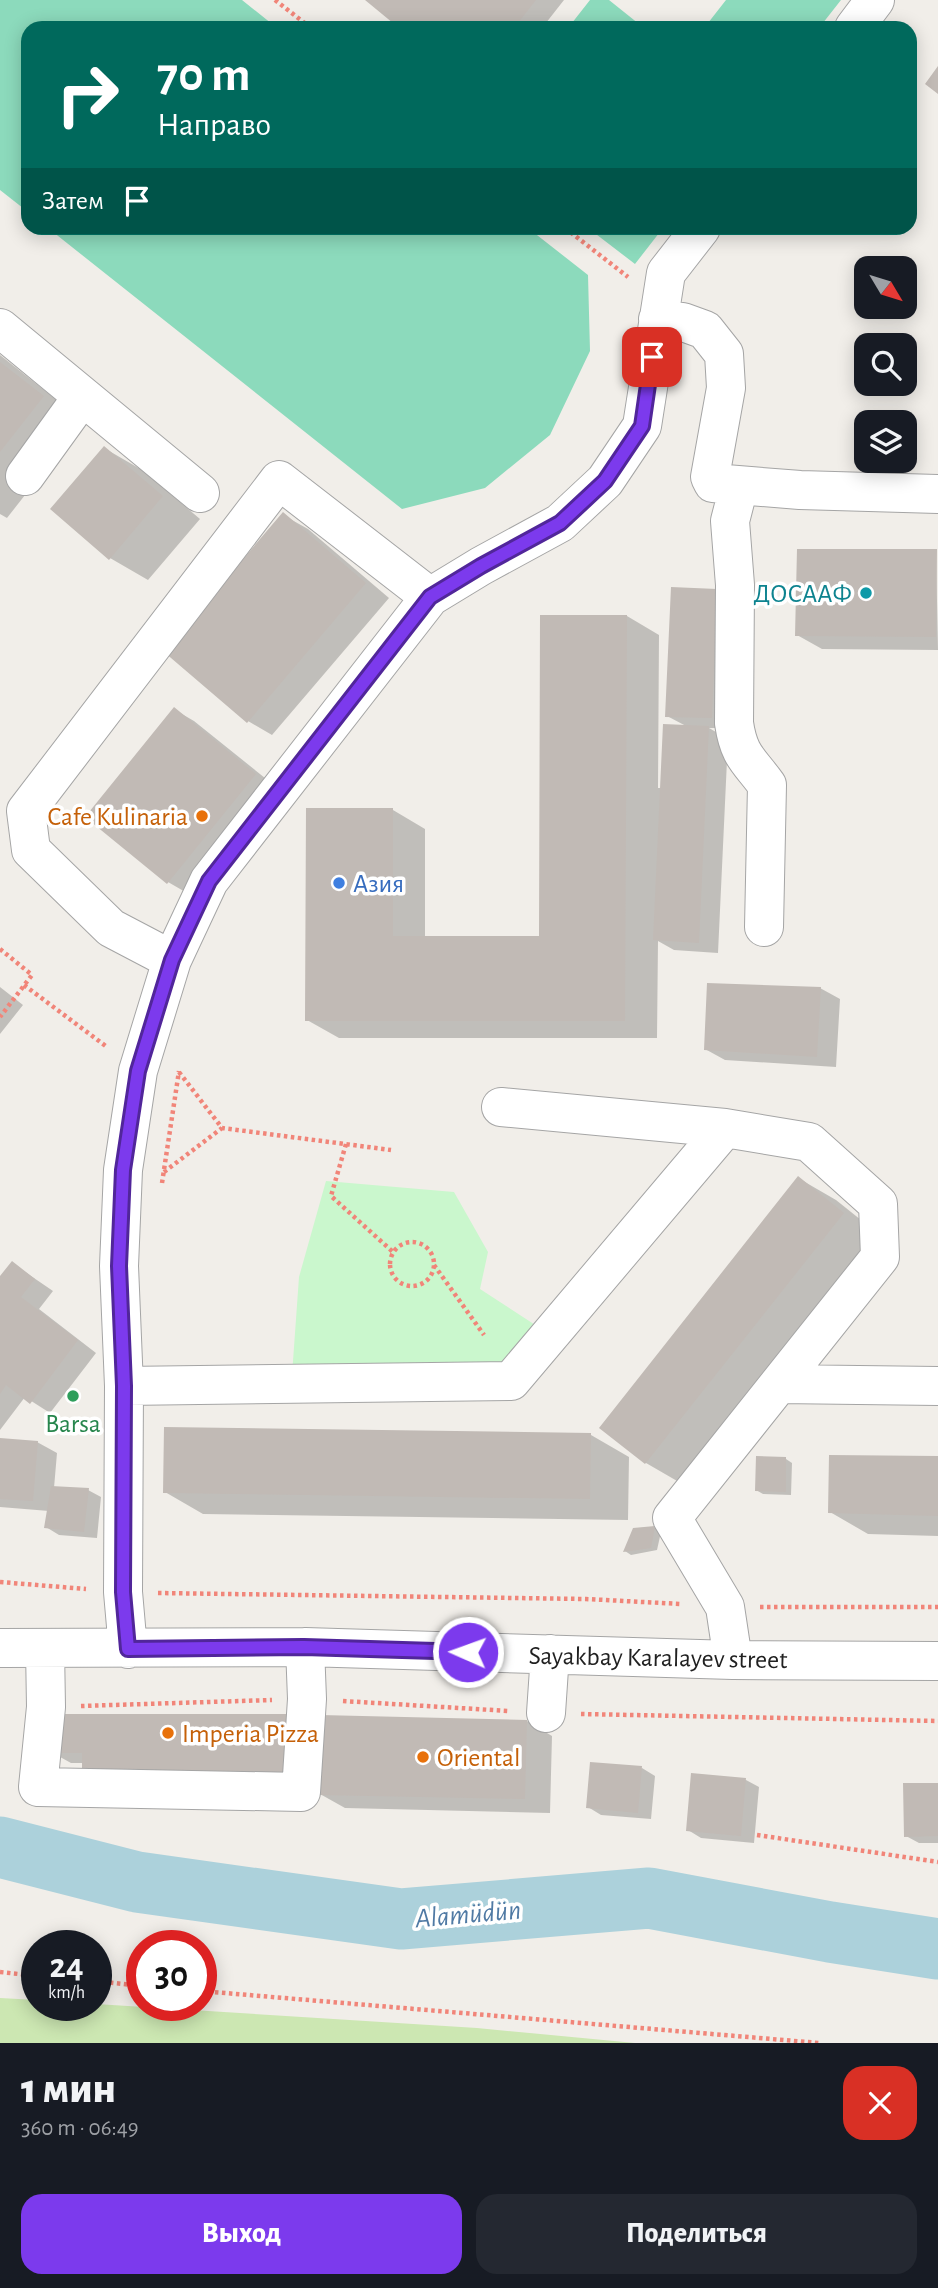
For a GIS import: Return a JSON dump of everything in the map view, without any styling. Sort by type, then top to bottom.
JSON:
[{"type":"street","points":[[859,21],[875,0]]},
{"type":"street","points":[[128,1649],[123,1592],[124,1386],[119,1266],[123,1170],[138,1071],[172,960],[209,881],[430,597],[560,523],[605,481],[642,426],[666,273],[696,235]]},
{"type":"street","points":[[661,301],[683,322],[705,330],[724,354],[726,388],[710,481],[739,486],[938,494]]},
{"type":"street","points":[[0,328],[200,493]]},
{"type":"street","points":[[25,477],[82,397]]},
{"type":"street","points":[[172,960],[111,928],[31,850],[26,811],[279,480],[430,597]]},
{"type":"street","points":[[739,486],[730,521],[735,585],[734,723],[737,744],[745,759],[767,785],[764,926]]},
{"type":"street","points":[[501,1107],[725,1128],[809,1142],[878,1205],[880,1257],[672,1518],[725,1606],[733,1660]]},
{"type":"street","points":[[124,1386],[511,1381],[725,1128]]},
{"type":"street","points":[[779,1384],[938,1386]]},
{"type":"street","points":[[45,1648],[46,1707],[38,1787],[301,1792],[307,1699],[304,1647]]},
{"type":"street","name":"Sayakbay Karalayev street","points":[[0,1648],[304,1647],[733,1660],[938,1661]]},
{"type":"street","points":[[546,1713],[550,1654]]},
{"type":"path","points":[[275,0],[302,21]]},
{"type":"path","points":[[574,235],[661,301]]},
{"type":"path","points":[[0,949],[32,975],[0,1017]]},
{"type":"path","points":[[24,985],[138,1071]]},
{"type":"path","points":[[179,1072],[222,1128]]},
{"type":"path","points":[[164,1172],[222,1128],[391,1150]]},
{"type":"path","points":[[346,1144],[331,1196],[393,1252]]},
{"type":"path","points":[[434,1265],[430,1276],[422,1283],[410,1286],[399,1282],[392,1274],[390,1262],[393,1252],[402,1244],[413,1241],[424,1245],[432,1254],[434,1265],[484,1335]]},
{"type":"path","points":[[0,1582],[123,1592],[586,1599],[725,1606],[938,1607]]},
{"type":"path","points":[[46,1707],[307,1699],[546,1713],[938,1721]]},
{"type":"path","points":[[757,1835],[938,1862]]},
{"type":"path","points":[[0,1972],[21,1974]]},
{"type":"path","points":[[217,1992],[819,2043]]},
{"type":"green space","points":[[0,0],[242,0],[268,21],[21,21],[21,206],[0,190]]},
{"type":"green space","points":[[590,0],[609,0],[635,21],[574,21]]},
{"type":"green space","points":[[726,0],[841,0],[824,21],[710,21]]},
{"type":"green space","points":[[57,235],[537,235],[588,275],[590,351],[550,435],[485,488],[402,509]]},
{"type":"green space","points":[[597,235],[658,235],[635,264]]},
{"type":"green space","points":[[326,1181],[454,1192],[488,1252],[480,1289],[546,1332],[509,1375],[292,1375],[299,1277]]},
{"type":"green space","points":[[0,1998],[21,1999],[21,2021],[112,2021],[112,2005],[126,2006],[126,2021],[217,2021],[217,2012],[477,2028],[635,2043],[0,2043]]},
{"type":"building","points":[[365,0],[536,0],[520,21],[390,21]]},
{"type":"building","points":[[938,66],[938,94],[925,84]]},
{"type":"building","points":[[0,362],[44,396],[0,452]]},
{"type":"building","points":[[104,446],[163,496],[109,560],[50,509]]},
{"type":"building","points":[[283,512],[366,583],[247,723],[164,652]]},
{"type":"building","name":"ДОСААФ","points":[[797,549],[937,549],[936,637],[795,636]]},
{"type":"building","points":[[671,587],[717,589],[712,718],[665,717]]},
{"type":"building","points":[[540,615],[627,615],[625,1021],[305,1021],[306,808],[393,808],[393,936],[539,936]]},
{"type":"building","points":[[174,707],[256,774],[167,884],[85,817]]},
{"type":"building","points":[[663,724],[709,726],[699,943],[653,940]]},
{"type":"building","points":[[707,983],[821,987],[817,1057],[704,1050]]},
{"type":"building","points":[[798,1176],[844,1213],[645,1464],[599,1428]]},
{"type":"building","points":[[12,1261],[35,1279],[21,1297],[78,1340],[30,1404],[6,1385],[0,1394],[0,1276]]},
{"type":"building","points":[[164,1427],[591,1433],[590,1499],[163,1493]]},
{"type":"building","points":[[0,1438],[38,1441],[33,1501],[0,1499]]},
{"type":"building","points":[[829,1455],[938,1456],[938,1516],[828,1513]]},
{"type":"building","points":[[756,1456],[786,1457],[786,1492],[755,1491]]},
{"type":"building","points":[[51,1486],[89,1488],[84,1532],[44,1528]]},
{"type":"building","points":[[655,1526],[651,1548],[623,1552],[633,1528]]},
{"type":"building","name":"Imperia Pizza","points":[[49,1714],[287,1714],[287,1780],[82,1780],[82,1753],[49,1753]]},
{"type":"building","name":"Oriental","points":[[320,1715],[527,1720],[525,1799],[318,1795]]},
{"type":"building","points":[[590,1762],[642,1766],[638,1813],[586,1808]]},
{"type":"building","points":[[691,1773],[746,1778],[741,1836],[686,1831]]},
{"type":"building","points":[[903,1783],[938,1783],[938,1836],[904,1837]]},
{"type":"waterway","name":"Alamüdün","points":[[0,1847],[137,1882],[401,1919],[649,1898],[938,1949]]},
{"type":"place","name":"ДОСААФ","points":[[866,593]]},
{"type":"place","name":"Cafe Kulinaria","points":[[202,816]]},
{"type":"place","name":"Азия","points":[[339,883]]},
{"type":"place","name":"Barsa","points":[[73,1396]]},
{"type":"place","name":"Imperia Pizza","points":[[168,1733]]},
{"type":"place","name":"Oriental","points":[[423,1757]]},
{"type":"route","points":[[468,1652],[304,1647],[128,1649],[123,1592],[124,1386],[119,1266],[123,1170],[138,1071],[172,960],[209,881],[430,597],[560,523],[605,481],[642,426],[652,357]]}]
